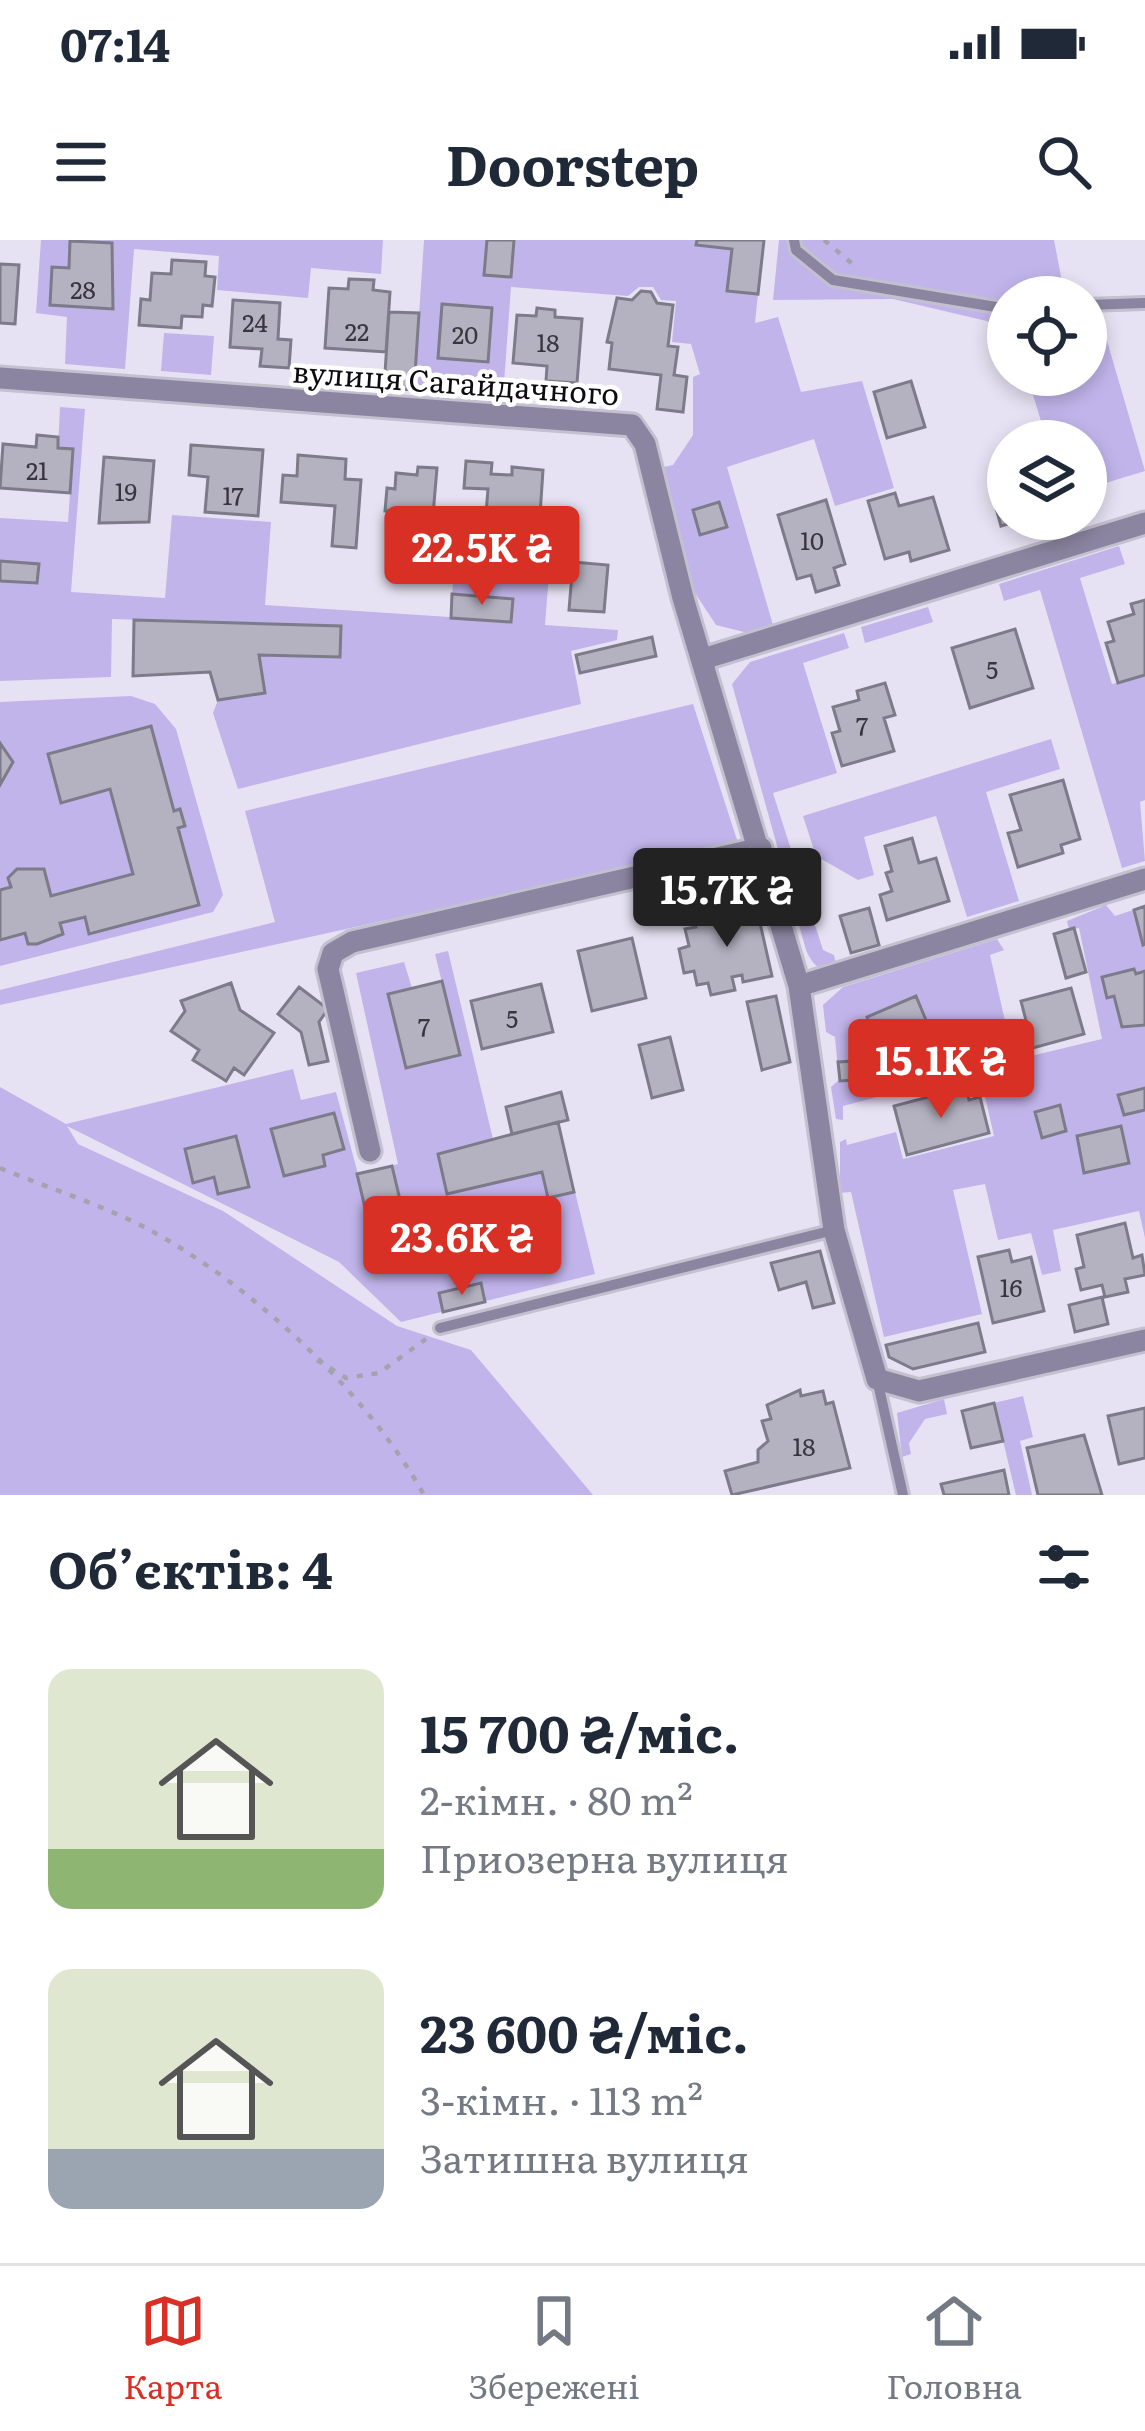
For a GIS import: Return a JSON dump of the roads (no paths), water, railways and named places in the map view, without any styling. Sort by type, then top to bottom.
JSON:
[{"type":"street","name":"вулиця Сагайдачного","points":[[0,378],[632,424],[645,443],[703,659]]},
{"type":"street","points":[[1145,523],[703,659],[799,986],[834,1230],[877,1379],[919,1391],[1145,1340]]},
{"type":"street","points":[[370,1151],[328,969],[334,952],[352,942],[761,848]]},
{"type":"street","points":[[799,986],[1145,879]]},
{"type":"lane","points":[[794,240],[796,250],[833,280],[987,305]]},
{"type":"lane","points":[[1107,304],[1145,303]]},
{"type":"lane","points":[[440,1328],[834,1230]]},
{"type":"lane","points":[[877,1379],[903,1495]]}]
